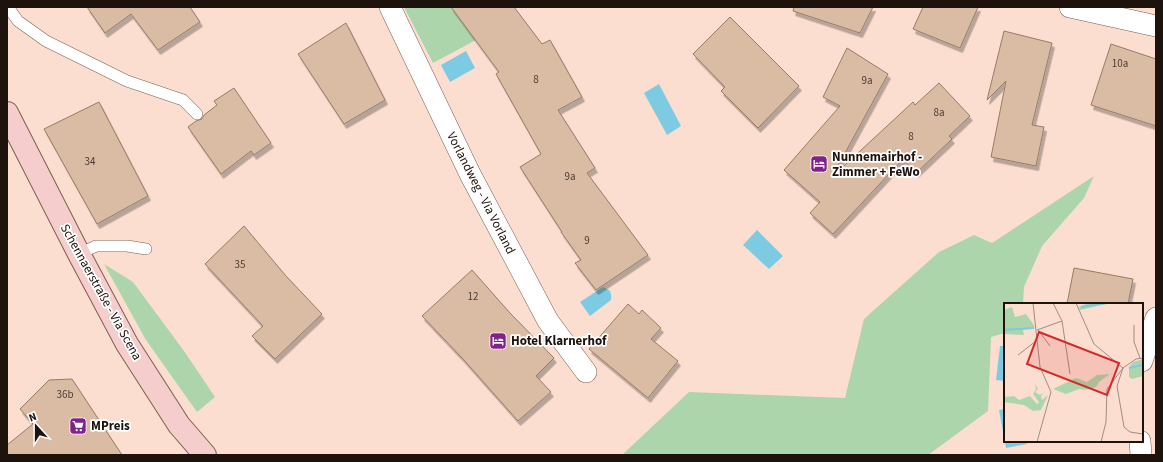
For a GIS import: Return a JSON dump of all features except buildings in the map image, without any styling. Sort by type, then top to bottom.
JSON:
[{"type":"street","name":"Vorlandweg - Via Vorland","points":[[390,7],[470,174],[548,321],[586,372]]},
{"type":"street","points":[[1070,7],[1156,26]]},
{"type":"street","name":"Schennaerstraße - Via Scena","points":[[8,119],[127,344],[179,425],[205,455]]},
{"type":"street","points":[[1143,358],[1156,318]]},
{"type":"street","points":[[1140,442],[1142,455]]},
{"type":"lane","points":[[8,7],[18,21],[46,41],[127,81],[183,100],[197,114]]},
{"type":"lane","points":[[79,254],[96,246],[127,246],[146,249]]},
{"type":"green space","points":[[404,7],[451,7],[476,40],[433,63]]},
{"type":"green space","points":[[1094,176],[1084,198],[1042,246],[1024,287],[1023,303],[1004,303],[1004,333],[991,337],[988,411],[928,455],[622,455],[689,392],[845,398],[864,319],[939,252],[974,235],[992,243]]},
{"type":"green space","points":[[104,264],[133,282],[184,351],[215,397],[197,412],[146,340]]},
{"type":"water","points":[[466,51],[475,68],[450,82],[441,65]]},
{"type":"water","points":[[659,84],[681,126],[667,135],[644,93]]},
{"type":"water","points":[[757,230],[783,256],[769,269],[743,245]]},
{"type":"water","points":[[603,287],[610,292],[611,300],[590,316],[580,302]]},
{"type":"water","points":[[1000,346],[1004,346],[1004,381],[996,380]]},
{"type":"water","points":[[1004,409],[1004,437],[999,410]]},
{"type":"water","points":[[1005,442],[1026,442],[1027,444],[1006,448]]},
{"type":"place","name":"Nunnemairhof - Zimmer + FeWo","points":[[819,164]]},
{"type":"place","name":"Hotel Klarnerhof","points":[[498,341]]},
{"type":"place","name":"MPreis","points":[[78,426]]}]
